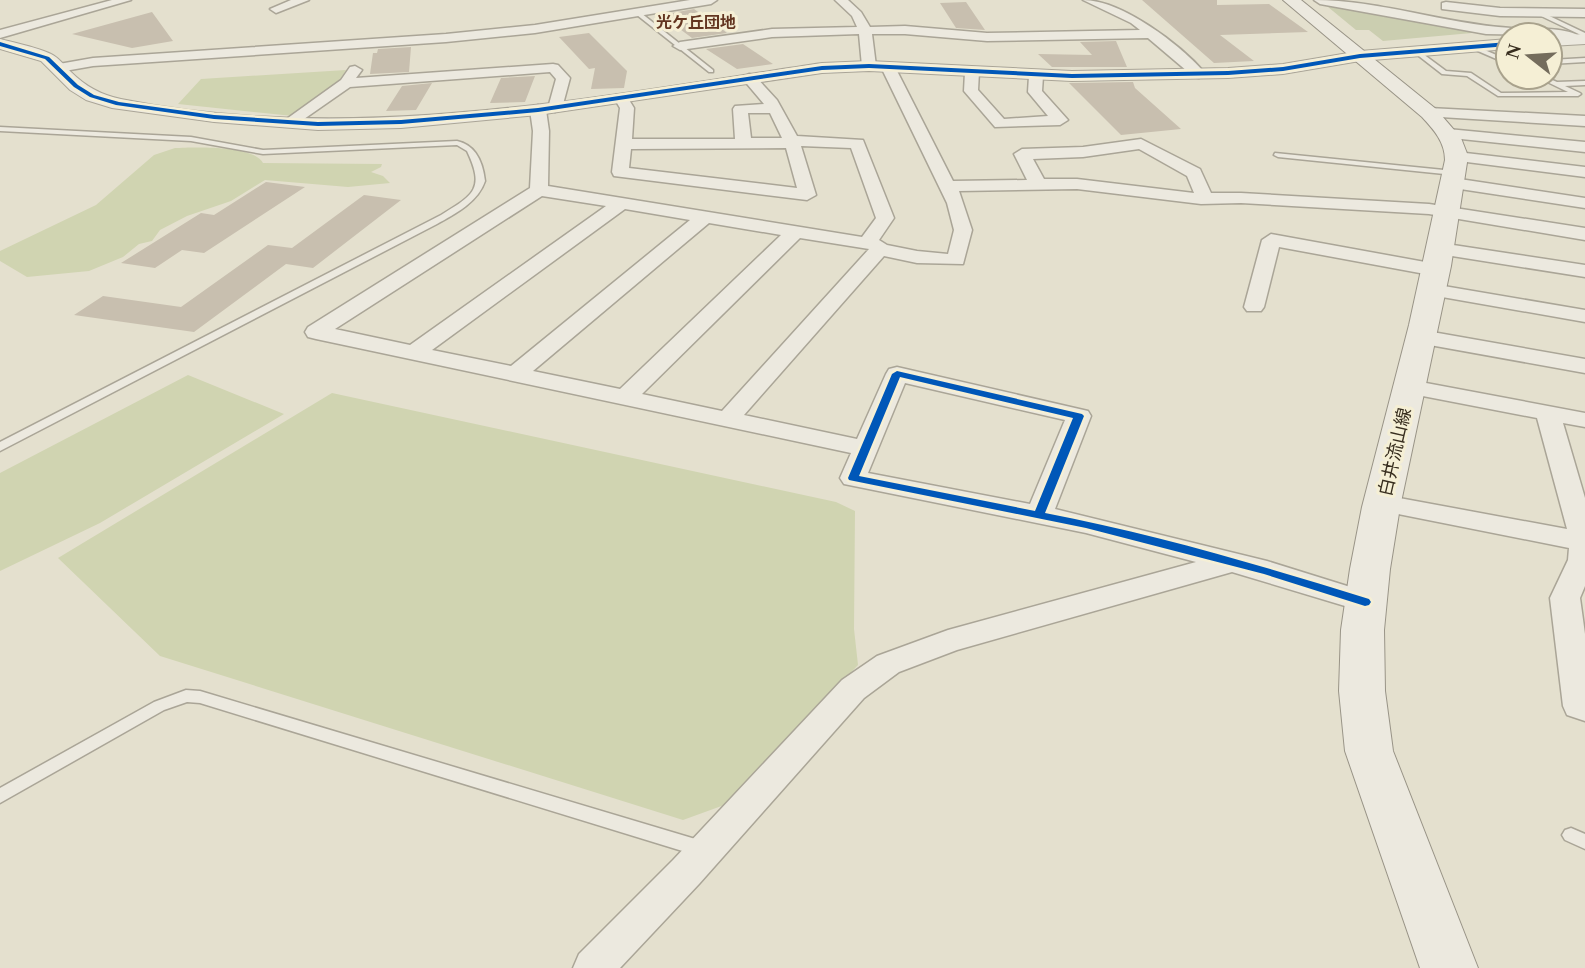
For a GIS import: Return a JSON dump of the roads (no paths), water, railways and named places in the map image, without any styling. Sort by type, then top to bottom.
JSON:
[{"type":"main road","points":[[1291,0],[1360,56],[1448,162]]},
{"type":"main road","name":"白井流山線","points":[[1448,162],[1436,270],[1383,503],[1365,602],[1361,643],[1369,751],[1449,968]]},
{"type":"street","points":[[0,34],[125,0]]},
{"type":"street","points":[[276,9],[303,0]]},
{"type":"street","points":[[59,68],[102,61],[535,29],[711,0]]},
{"type":"street","points":[[841,0],[850,7],[867,30],[869,66]]},
{"type":"street","points":[[1089,0],[1125,15],[1199,74]]},
{"type":"street","points":[[1320,0],[1486,30],[1583,37]]},
{"type":"street","points":[[1443,4],[1539,13],[1585,13]]},
{"type":"street","points":[[680,46],[772,33],[867,30],[905,30],[987,37],[1152,34]]},
{"type":"street","points":[[1564,39],[1583,37]]},
{"type":"street","points":[[0,44],[41,55],[59,68],[76,86],[92,96],[118,104],[167,112],[289,123],[370,124],[546,109],[803,70],[869,66],[1035,76],[1199,74],[1283,69],[1360,56],[1494,45]]},
{"type":"street","points":[[289,123],[345,83],[356,69],[360,44]]},
{"type":"street","points":[[865,448],[316,332],[539,190],[796,231],[917,257],[956,260],[963,230],[956,203],[888,67]]},
{"type":"street","points":[[345,83],[553,68],[563,78],[546,109],[541,131],[539,190]]},
{"type":"street","points":[[972,72],[971,91],[1000,124],[1060,120],[1035,92],[1035,76]]},
{"type":"street","points":[[621,98],[627,108],[620,172],[807,195],[793,142],[765,92],[749,78]]},
{"type":"street","points":[[743,143],[740,110],[774,108]]},
{"type":"street","points":[[1448,162],[1585,121]]},
{"type":"street","points":[[623,144],[857,143],[885,218],[874,246],[729,419]]},
{"type":"street","points":[[1039,185],[1022,154],[1083,152],[1141,144],[1194,173],[1205,199]]},
{"type":"street","points":[[948,187],[1077,184],[1205,199],[1241,198],[1448,162],[1585,147]]},
{"type":"street","points":[[1448,162],[1585,172]]},
{"type":"street","points":[[1448,162],[1585,203]]},
{"type":"street","points":[[1448,162],[1585,234]]},
{"type":"street","points":[[415,352],[622,203]]},
{"type":"street","points":[[517,373],[706,216]]},
{"type":"street","points":[[625,397],[796,231]]},
{"type":"street","points":[[1254,307],[1271,240],[1436,270],[1585,316]]},
{"type":"street","points":[[1436,270],[1585,271]]},
{"type":"street","points":[[1421,337],[1585,366]]},
{"type":"street","points":[[1039,515],[1079,415],[897,373],[853,478],[1039,515],[1233,562],[1365,602]]},
{"type":"street","points":[[1410,387],[1585,420]]},
{"type":"street","points":[[1548,413],[1584,542],[1582,560],[1565,598],[1579,706],[1585,708]]},
{"type":"street","points":[[1383,503],[1584,542]]},
{"type":"street","points":[[593,968],[706,850],[853,689],[888,664],[948,641],[1233,562]]},
{"type":"lane","points":[[639,13],[711,71]]},
{"type":"lane","points":[[1539,13],[1583,37]]},
{"type":"lane","points":[[1473,47],[1494,56]]},
{"type":"lane","points":[[1417,52],[1444,73],[1469,74],[1494,91]]},
{"type":"lane","points":[[1564,61],[1585,60]]},
{"type":"lane","points":[[1564,83],[1585,82]]},
{"type":"lane","points":[[1494,91],[1500,95],[1578,94],[1564,88]]},
{"type":"lane","points":[[0,129],[191,139],[263,152],[457,143],[467,145],[472,150],[482,180],[479,189],[467,202],[417,232],[0,447]]},
{"type":"lane","points":[[1278,155],[1448,162]]},
{"type":"lane","points":[[0,796],[159,706],[186,696],[200,697],[706,850]]},
{"type":"district","name":"光ケ丘団地","points":[[696,22]]}]
